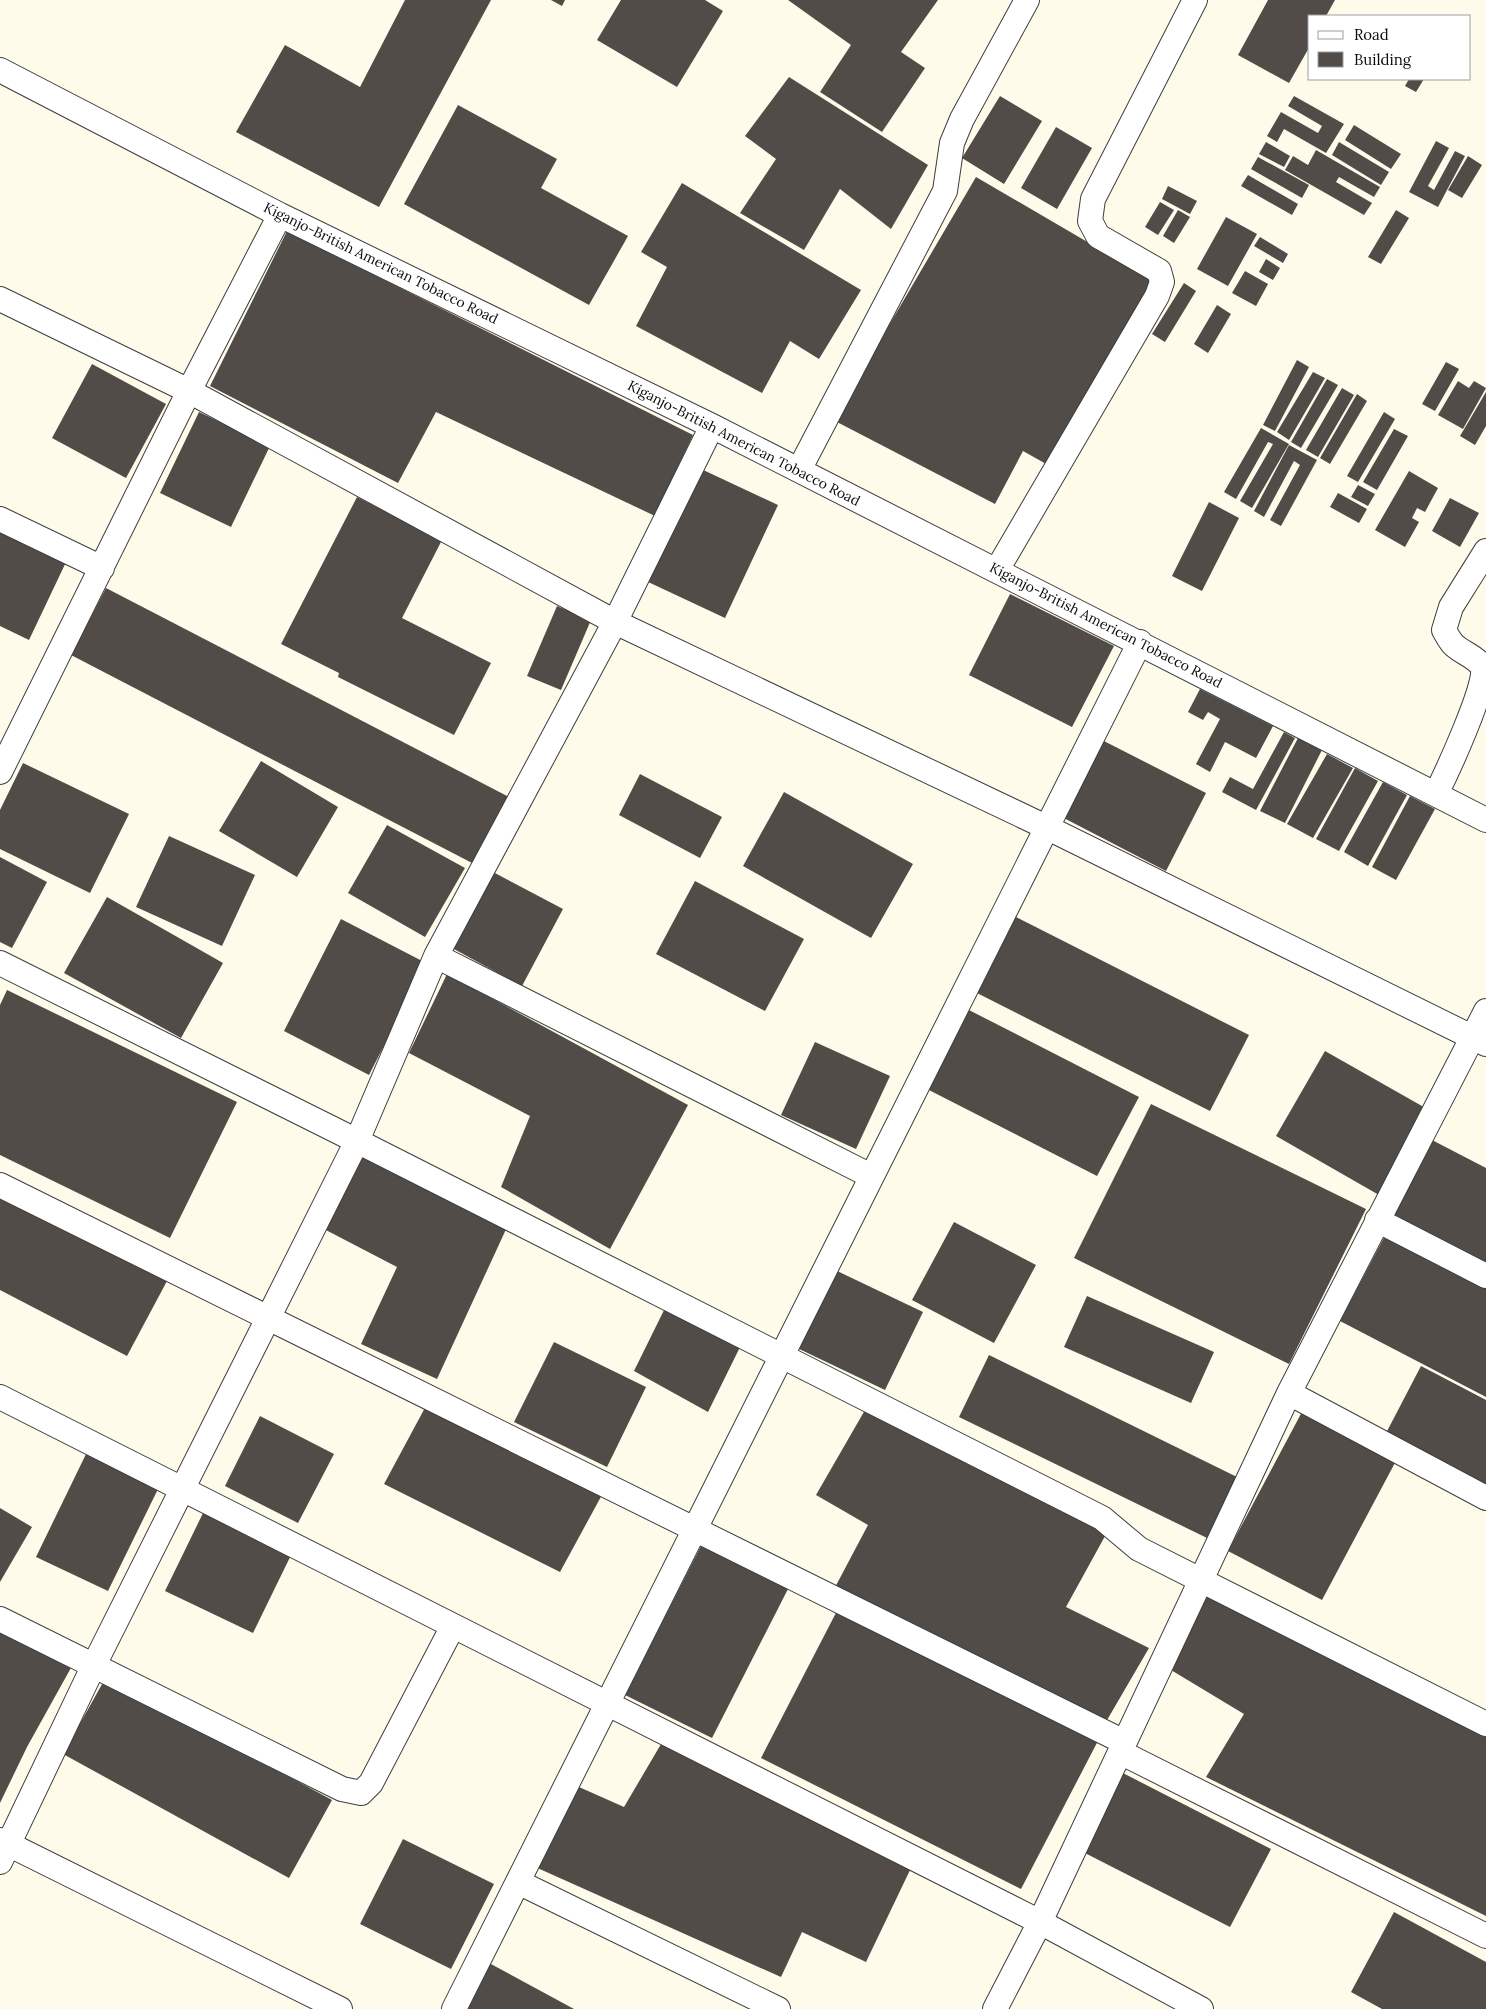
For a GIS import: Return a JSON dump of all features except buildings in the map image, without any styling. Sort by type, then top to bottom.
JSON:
[{"type":"street","points":[[799,470],[945,191],[952,143],[962,119],[1027,0]]},
{"type":"street","points":[[997,570],[1160,289],[1162,282],[1159,271],[1098,236],[1090,221],[1093,199],[1195,0]]},
{"type":"street","name":"Kiganjo-British American Tobacco Road","points":[[0,70],[280,214],[712,426],[1140,642],[1486,820]]},
{"type":"street","points":[[0,772],[6,742],[102,568],[280,214]]},
{"type":"street","points":[[0,299],[190,391],[615,622],[1046,827],[1480,1041]]},
{"type":"street","points":[[340,2009],[3,1849],[357,1141],[436,956],[615,622],[712,426]]},
{"type":"street","points":[[0,520],[102,568]]},
{"type":"street","points":[[1436,794],[1476,715],[1486,683],[1483,667],[1472,657],[1453,645],[1444,630],[1451,607],[1486,550]]},
{"type":"street","points":[[454,2009],[1140,642]]},
{"type":"street","points":[[436,956],[871,1176]]},
{"type":"street","points":[[0,963],[782,1355],[1102,1518],[1139,1549],[1486,1724]]},
{"type":"street","points":[[995,2009],[1040,1922],[1289,1393],[1377,1220],[1480,1041],[1486,1011]]},
{"type":"street","points":[[0,1185],[267,1319],[695,1528],[1486,1936]]},
{"type":"street","points":[[1377,1220],[1486,1276]]},
{"type":"street","points":[[1289,1393],[1486,1498]]},
{"type":"street","points":[[0,1397],[1040,1922],[1201,2009]]},
{"type":"street","points":[[0,1619],[342,1789],[361,1793],[371,1783],[453,1626]]},
{"type":"street","points":[[518,1882],[778,2009]]}]
